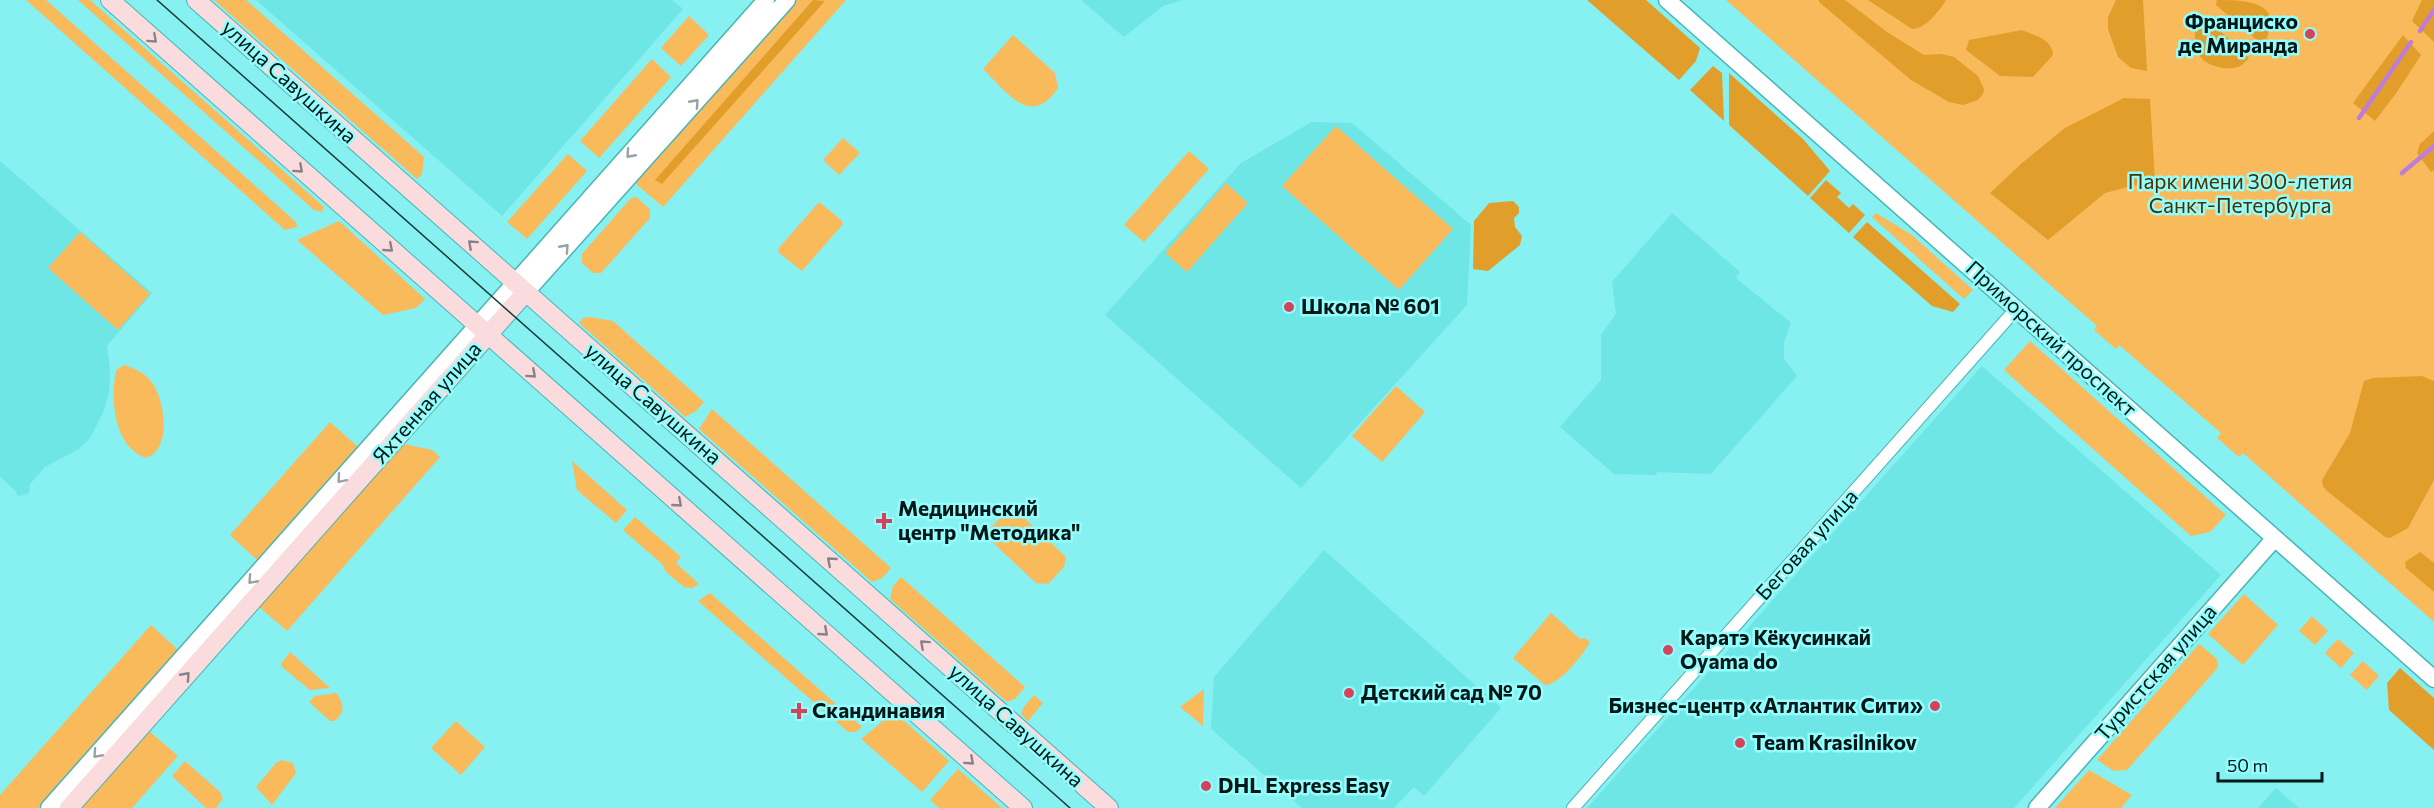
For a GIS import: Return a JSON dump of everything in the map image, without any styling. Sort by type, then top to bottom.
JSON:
[{"type":"main road","points":[[110,0],[1023,808]]},
{"type":"main road","name":"улица Савушкина","points":[[196,0],[1109,808]]},
{"type":"main road","name":"Яхтенная улица","points":[[69,808],[521,287]]},
{"type":"street","name":"Яхтенная улица","points":[[521,287],[766,0]]},
{"type":"street","name":"Яхтенная улица","points":[[521,287],[787,0]]},
{"type":"street","name":"Приморский проспект","points":[[1667,0],[2434,679]]},
{"type":"street","name":"Беговая улица","points":[[1573,808],[2016,309]]},
{"type":"street","name":"Яхтенная улица","points":[[49,808],[483,330]]},
{"type":"street","name":"Туристская улица","points":[[2037,808],[2275,538]]},
{"type":"shaded area","points":[[256,0],[672,0],[683,9],[502,216]]},
{"type":"shaded area","points":[[813,0],[825,1],[662,184],[655,180]]},
{"type":"shaded area","points":[[1081,0],[1183,0],[1163,6],[1124,37]]},
{"type":"shaded area","points":[[1587,0],[1646,0],[1700,48],[1696,61],[1679,80]]},
{"type":"shaded area","points":[[1819,0],[1845,0],[1887,32],[1924,55],[1941,54],[1954,57],[1978,76],[1984,89],[1983,94],[1978,100],[1963,105],[1949,102],[1911,80]]},
{"type":"shaded area","points":[[1868,0],[1946,0],[1927,23],[1912,29]]},
{"type":"shaded area","points":[[2116,0],[2143,0],[2147,71],[2131,68],[2118,57],[2108,29],[2108,17]]},
{"type":"shaded area","points":[[2217,0],[2250,2],[2264,8],[2270,19],[2265,42],[2260,43],[2216,5]]},
{"type":"shaded area","points":[[2422,0],[2434,0],[2434,42],[2412,21]]},
{"type":"shaded area","points":[[2197,13],[2201,13],[2249,58],[2233,68],[2216,67],[2202,59],[2195,44]]},
{"type":"shaded area","points":[[2022,30],[2042,39],[2050,45],[2052,50],[2053,55],[2033,77],[2000,76],[1966,50],[1969,40]]},
{"type":"shaded area","points":[[2403,35],[2421,55],[2375,121],[2353,103]]},
{"type":"shaded area","points":[[1713,66],[1722,73],[1724,121],[1690,90]]},
{"type":"shaded area","points":[[1729,73],[1803,139],[1830,171],[1808,196],[1729,125]]},
{"type":"shaded area","points":[[2124,98],[2150,99],[2155,180],[2105,193],[2048,240],[1990,193],[2065,128]]},
{"type":"shaded area","name":"Школа № 601","points":[[1312,122],[1352,123],[1471,225],[1467,305],[1301,488],[1105,315],[1241,163]]},
{"type":"shaded area","points":[[2434,131],[2434,170],[2431,172],[2417,153],[2420,144]]},
{"type":"shaded area","points":[[0,161],[152,293],[107,346],[110,371],[109,392],[103,413],[90,438],[79,449],[45,467],[30,484],[29,493],[18,496],[15,490],[0,477]]},
{"type":"shaded area","points":[[1826,180],[1841,193],[1837,197],[1849,208],[1853,204],[1865,215],[1849,233],[1810,198]]},
{"type":"shaded area","points":[[1513,201],[1519,207],[1519,213],[1514,218],[1515,227],[1522,236],[1520,245],[1488,271],[1473,269],[1474,221],[1489,203]]},
{"type":"shaded area","points":[[1672,213],[1740,272],[1736,278],[1791,323],[1784,342],[1784,359],[1797,376],[1711,474],[1657,472],[1656,475],[1614,474],[1560,427],[1601,380],[1601,335],[1616,314],[1612,282]]},
{"type":"shaded area","points":[[1867,222],[1960,304],[1953,312],[1932,306],[1853,237]]},
{"type":"shaded area","points":[[1982,366],[2221,575],[2014,808],[1587,808]]},
{"type":"shaded area","points":[[2422,376],[2434,381],[2434,480],[2408,528],[2390,538],[2385,537],[2327,491],[2322,480],[2350,433],[2364,381],[2373,378]]},
{"type":"shaded area","name":"Детский сад № 70","points":[[1324,550],[1501,708],[1424,796],[1414,787],[1394,808],[1302,808],[1211,729],[1214,677]]},
{"type":"shaded area","points":[[2420,552],[2434,563],[2434,592],[2406,568],[2405,562]]},
{"type":"shaded area","points":[[2400,668],[2434,698],[2434,750],[2389,710],[2387,683]]},
{"type":"shaded area","points":[[2276,788],[2299,808],[2258,808]]},
{"type":"green space","points":[[26,0],[46,0],[296,222],[297,227],[285,230]]},
{"type":"green space","points":[[78,0],[90,0],[324,207],[322,212],[314,210]]},
{"type":"green space","points":[[214,0],[246,0],[424,157],[422,174],[417,179]]},
{"type":"green space","points":[[797,0],[846,0],[663,207],[635,183]]},
{"type":"green space","name":"Парк имени 300-летия Санкт-Петербурга","points":[[1726,0],[2434,0],[2434,622],[2243,453],[2239,457],[2217,438],[2221,433],[2119,345],[2116,349],[2094,330],[2097,326]]},
{"type":"green space","points":[[689,16],[709,35],[681,66],[661,48]]},
{"type":"green space","points":[[1013,35],[1055,73],[1058,88],[1048,100],[1038,106],[1019,103],[983,69]]},
{"type":"green space","points":[[652,59],[671,77],[599,158],[580,141]]},
{"type":"green space","points":[[1336,126],[1453,229],[1399,290],[1282,186]]},
{"type":"green space","points":[[843,138],[860,153],[839,175],[823,160]]},
{"type":"green space","points":[[1189,151],[1209,169],[1144,242],[1124,225]]},
{"type":"green space","points":[[568,154],[587,171],[527,239],[507,222]]},
{"type":"green space","points":[[1226,183],[1248,203],[1187,272],[1165,253]]},
{"type":"green space","points":[[636,197],[650,209],[650,218],[601,273],[593,273],[582,263],[582,254],[631,198]]},
{"type":"green space","points":[[819,202],[843,224],[802,271],[779,253],[778,249]]},
{"type":"green space","points":[[1876,213],[1912,235],[1973,290],[1964,299],[1872,217]]},
{"type":"green space","points":[[339,221],[425,299],[416,308],[383,315],[297,240]]},
{"type":"green space","points":[[80,232],[150,294],[118,330],[48,268]]},
{"type":"green space","points":[[583,318],[613,321],[704,402],[696,411],[685,417],[579,323]]},
{"type":"green space","points":[[2030,341],[2226,515],[2210,532],[2191,536],[2004,370]]},
{"type":"green space","points":[[125,365],[141,372],[149,379],[155,387],[162,409],[164,422],[160,445],[155,453],[146,458],[127,444],[121,433],[114,408],[116,371]]},
{"type":"green space","points":[[1396,386],[1425,412],[1382,462],[1352,436]]},
{"type":"green space","points":[[712,409],[891,568],[882,578],[872,582],[699,429]]},
{"type":"green space","points":[[330,422],[358,447],[257,560],[230,535]]},
{"type":"green space","points":[[404,444],[432,450],[440,457],[287,631],[258,606],[398,446]]},
{"type":"green space","points":[[572,461],[627,510],[616,523],[577,490]]},
{"type":"green space","points":[[1010,509],[1018,512],[1066,557],[1064,567],[1048,584],[1036,583],[988,538],[988,530]]},
{"type":"green space","points":[[635,517],[681,557],[676,563],[699,584],[692,588],[684,587],[623,530]]},
{"type":"green space","points":[[901,577],[1025,687],[1015,699],[1007,702],[890,599],[893,586]]},
{"type":"green space","points":[[710,593],[862,727],[856,732],[848,732],[698,601]]},
{"type":"green space","points":[[2244,594],[2278,625],[2243,665],[2208,634]]},
{"type":"green space","points":[[1551,613],[1580,639],[1585,638],[1590,642],[1564,675],[1551,684],[1545,685],[1513,658]]},
{"type":"green space","points":[[2312,616],[2328,631],[2315,645],[2299,631]]},
{"type":"green space","points":[[151,625],[178,650],[38,808],[0,808],[0,795]]},
{"type":"green space","points":[[2338,639],[2354,653],[2341,668],[2325,653]]},
{"type":"green space","points":[[2199,644],[2217,659],[2218,667],[2215,671],[2127,770],[2114,771],[2097,760]]},
{"type":"green space","points":[[290,652],[330,688],[310,690],[282,667],[281,664]]},
{"type":"green space","points":[[2363,661],[2379,676],[2367,690],[2350,675]]},
{"type":"green space","points":[[1204,689],[1203,726],[1180,707]]},
{"type":"green space","points":[[336,693],[341,700],[342,711],[338,718],[330,721],[309,702],[315,696]]},
{"type":"green space","points":[[1034,695],[1043,703],[1028,721],[1021,714]]},
{"type":"green space","points":[[894,712],[949,761],[922,792],[861,739]]},
{"type":"green space","points":[[456,721],[485,747],[461,775],[431,748]]},
{"type":"green space","points":[[149,731],[178,756],[132,808],[81,808]]},
{"type":"green space","points":[[282,760],[293,763],[296,773],[272,805],[256,787],[276,763]]},
{"type":"green space","points":[[185,761],[220,792],[223,798],[216,808],[206,808],[172,776]]},
{"type":"green space","points":[[958,769],[1002,808],[939,808],[930,800]]},
{"type":"green space","points":[[2089,770],[2132,795],[2121,808],[2055,808]]},
{"type":"waterway","points":[[2420,31],[2434,10]]},
{"type":"waterway","points":[[2359,118],[2411,42]]},
{"type":"waterway","points":[[2402,173],[2434,146]]},
{"type":"tram line","points":[[157,0],[1070,808]]},
{"type":"place","name":"Франциско де Миранда","points":[[2310,34]]},
{"type":"place","name":"Школа № 601","points":[[1289,307]]},
{"type":"place","name":"Медицинский центр \"Методика\"","points":[[884,521]]},
{"type":"place","name":"Каратэ Кёкусинкай Oyama do","points":[[1668,650]]},
{"type":"place","name":"Детский сад № 70","points":[[1349,693]]},
{"type":"place","name":"Бизнес-центр «Атлантик Сити»","points":[[1935,706]]},
{"type":"place","name":"Скандинавия","points":[[799,711]]},
{"type":"place","name":"Team Krasilnikov","points":[[1740,743]]},
{"type":"place","name":"DHL Express Easy","points":[[1206,786]]}]
